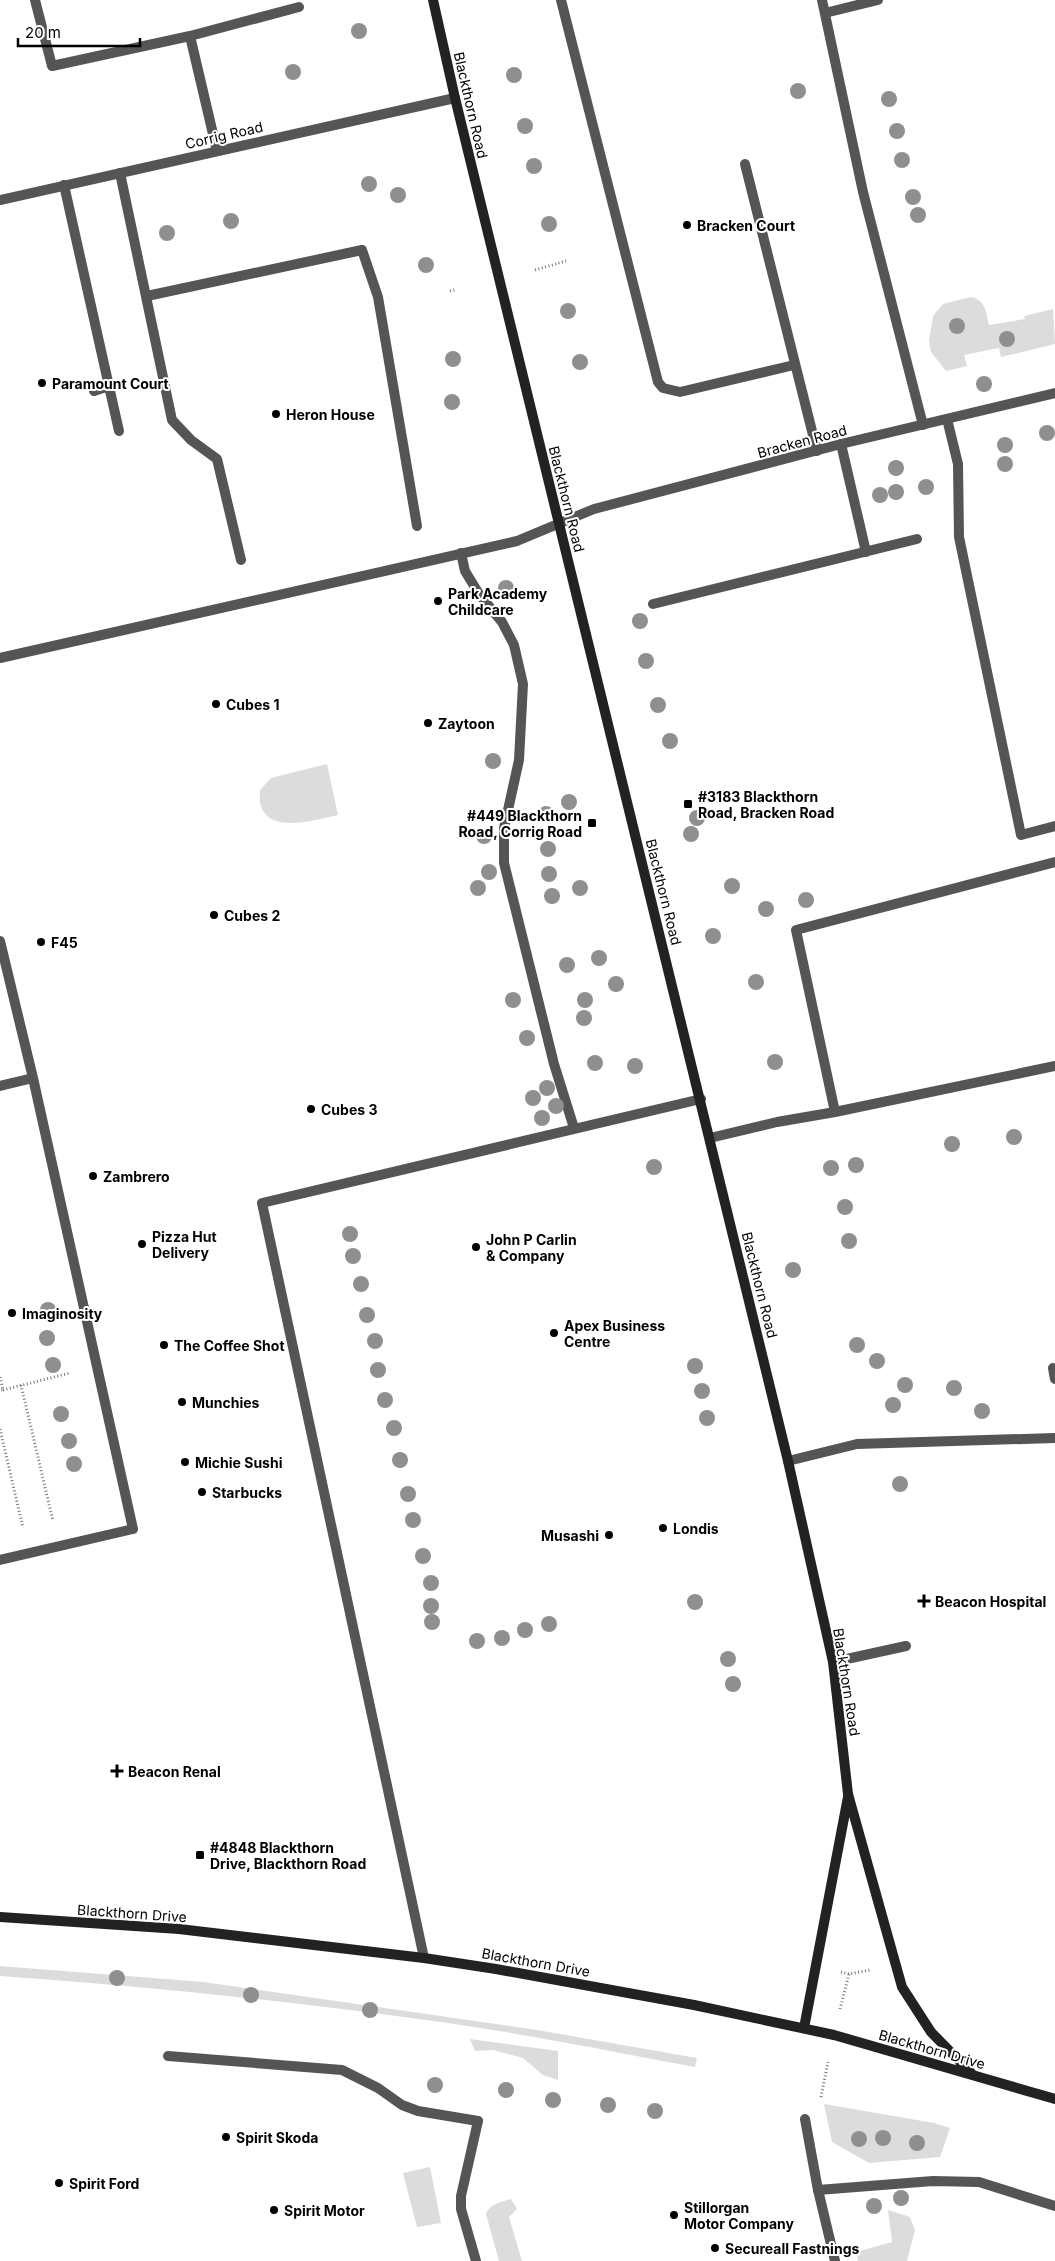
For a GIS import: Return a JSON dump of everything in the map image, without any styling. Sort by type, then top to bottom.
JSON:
[{"type":"street","points":[[34,0],[52,66],[190,36],[299,7]]},
{"type":"street","name":"Blackthorn Road","points":[[434,0],[455,98],[701,1098],[788,1461],[833,1662],[848,1794],[902,1987],[931,2032],[973,2075]]},
{"type":"street","points":[[561,0],[658,382],[670,391],[680,392],[794,365]]},
{"type":"street","points":[[822,0],[863,192],[923,425]]},
{"type":"street","points":[[825,13],[878,0]]},
{"type":"street","points":[[190,36],[217,151]]},
{"type":"street","name":"Corrig Road","points":[[0,200],[455,98]]},
{"type":"street","points":[[745,164],[817,451]]},
{"type":"street","points":[[120,173],[172,420],[192,440],[217,459],[241,560]]},
{"type":"street","points":[[64,186],[119,431]]},
{"type":"street","points":[[147,296],[362,250],[378,297],[417,526]]},
{"type":"street","points":[[94,391],[109,386]]},
{"type":"street","name":"Bracken Road","points":[[0,658],[517,541],[594,510],[841,444],[1055,393]]},
{"type":"street","points":[[947,419],[958,464],[959,537],[1021,835],[1055,826]]},
{"type":"street","points":[[841,444],[866,552]]},
{"type":"street","points":[[653,604],[917,539]]},
{"type":"street","points":[[460,553],[465,571],[502,622],[514,646],[524,684],[519,760],[504,828],[504,863],[554,1064],[574,1128]]},
{"type":"street","points":[[835,1112],[796,930],[1055,862]]},
{"type":"street","points":[[0,941],[33,1078],[133,1529],[0,1560]]},
{"type":"street","points":[[710,1138],[777,1122],[835,1112],[1055,1066]]},
{"type":"street","points":[[0,1086],[33,1078]]},
{"type":"street","points":[[424,1958],[262,1203],[701,1098]]},
{"type":"street","points":[[1053,1368],[1055,1379]]},
{"type":"street","points":[[788,1461],[857,1444],[1055,1438]]},
{"type":"street","points":[[833,1662],[906,1646]]},
{"type":"street","name":"Blackthorn Road","points":[[804,2028],[848,1794]]},
{"type":"street","name":"Blackthorn Drive","points":[[0,1917],[179,1929],[424,1958],[553,1979],[804,2028],[1055,2099]]},
{"type":"street","points":[[168,2056],[342,2070],[378,2088],[402,2105],[418,2111],[478,2121],[461,2196],[461,2209],[476,2261]]},
{"type":"street","points":[[806,2119],[818,2190],[835,2261]]},
{"type":"street","points":[[818,2190],[933,2181],[979,2182],[1055,2206]]},
{"type":"path","points":[[534,270],[566,262]]},
{"type":"path","points":[[0,1377],[1,1390],[97,1367]]},
{"type":"path","points":[[21,1385],[58,1546]]},
{"type":"path","points":[[0,1429],[29,1553]]},
{"type":"shaded area","points":[[971,297],[982,304],[989,325],[1025,319],[1024,316],[1053,309],[1055,344],[1001,357],[999,348],[964,355],[967,366],[946,371],[931,352],[929,341],[933,316],[943,304]]},
{"type":"shaded area","points":[[327,764],[338,815],[307,822],[284,823],[266,815],[260,804],[260,790],[271,778]]},
{"type":"shaded area","points":[[0,1966],[203,1982],[537,2030],[697,2058],[695,2067],[441,2022],[276,2001],[0,1976]]},
{"type":"shaded area","points":[[470,2039],[558,2051],[558,2080],[543,2075],[523,2058],[493,2050],[475,2051]]},
{"type":"shaded area","points":[[824,2104],[934,2123],[950,2128],[940,2157],[869,2163],[832,2142]]},
{"type":"shaded area","points":[[430,2167],[441,2223],[417,2227],[403,2173]]},
{"type":"shaded area","points":[[511,2199],[517,2209],[509,2217],[522,2261],[499,2261],[486,2214],[493,2206]]},
{"type":"shaded area","points":[[888,2210],[910,2217],[915,2230],[907,2261],[858,2261],[856,2252],[892,2242]]},
{"type":"place","name":"Bracken Court","points":[[687,225]]},
{"type":"place","name":"Paramount Court","points":[[42,383]]},
{"type":"place","name":"Heron House","points":[[276,414]]},
{"type":"place","name":"Park Academy Childcare","points":[[438,601]]},
{"type":"place","name":"Cubes 1","points":[[216,704]]},
{"type":"place","name":"Zaytoon","points":[[428,723]]},
{"type":"place","name":"#3183 Blackthorn Road, Bracken Road","points":[[688,804]]},
{"type":"place","name":"#449 Blackthorn Road, Corrig Road","points":[[592,823]]},
{"type":"place","name":"Cubes 2","points":[[214,915]]},
{"type":"place","name":"F45","points":[[41,942]]},
{"type":"place","name":"Cubes 3","points":[[311,1109]]},
{"type":"place","name":"Zambrero","points":[[93,1176]]},
{"type":"place","name":"Pizza Hut Delivery","points":[[142,1244]]},
{"type":"place","name":"John P Carlin & Company","points":[[476,1247]]},
{"type":"place","name":"Imaginosity","points":[[12,1313]]},
{"type":"place","name":"Apex Business Centre","points":[[554,1333]]},
{"type":"place","name":"The Coffee Shot","points":[[164,1345]]},
{"type":"place","name":"Munchies","points":[[182,1402]]},
{"type":"place","name":"Michie Sushi","points":[[185,1462]]},
{"type":"place","name":"Starbucks","points":[[202,1492]]},
{"type":"place","name":"Londis","points":[[663,1528]]},
{"type":"place","name":"Musashi","points":[[609,1535]]},
{"type":"place","name":"Beacon Hospital","points":[[924,1601]]},
{"type":"place","name":"Beacon Renal","points":[[117,1771]]},
{"type":"place","name":"#4848 Blackthorn Drive, Blackthorn Road","points":[[200,1855]]},
{"type":"place","name":"Spirit Skoda","points":[[226,2137]]},
{"type":"place","name":"Spirit Ford","points":[[59,2183]]},
{"type":"place","name":"Spirit Motor","points":[[274,2210]]},
{"type":"place","name":"Stillorgan Motor Company","points":[[674,2215]]},
{"type":"place","name":"Secureall Fastnings","points":[[715,2248]]}]
